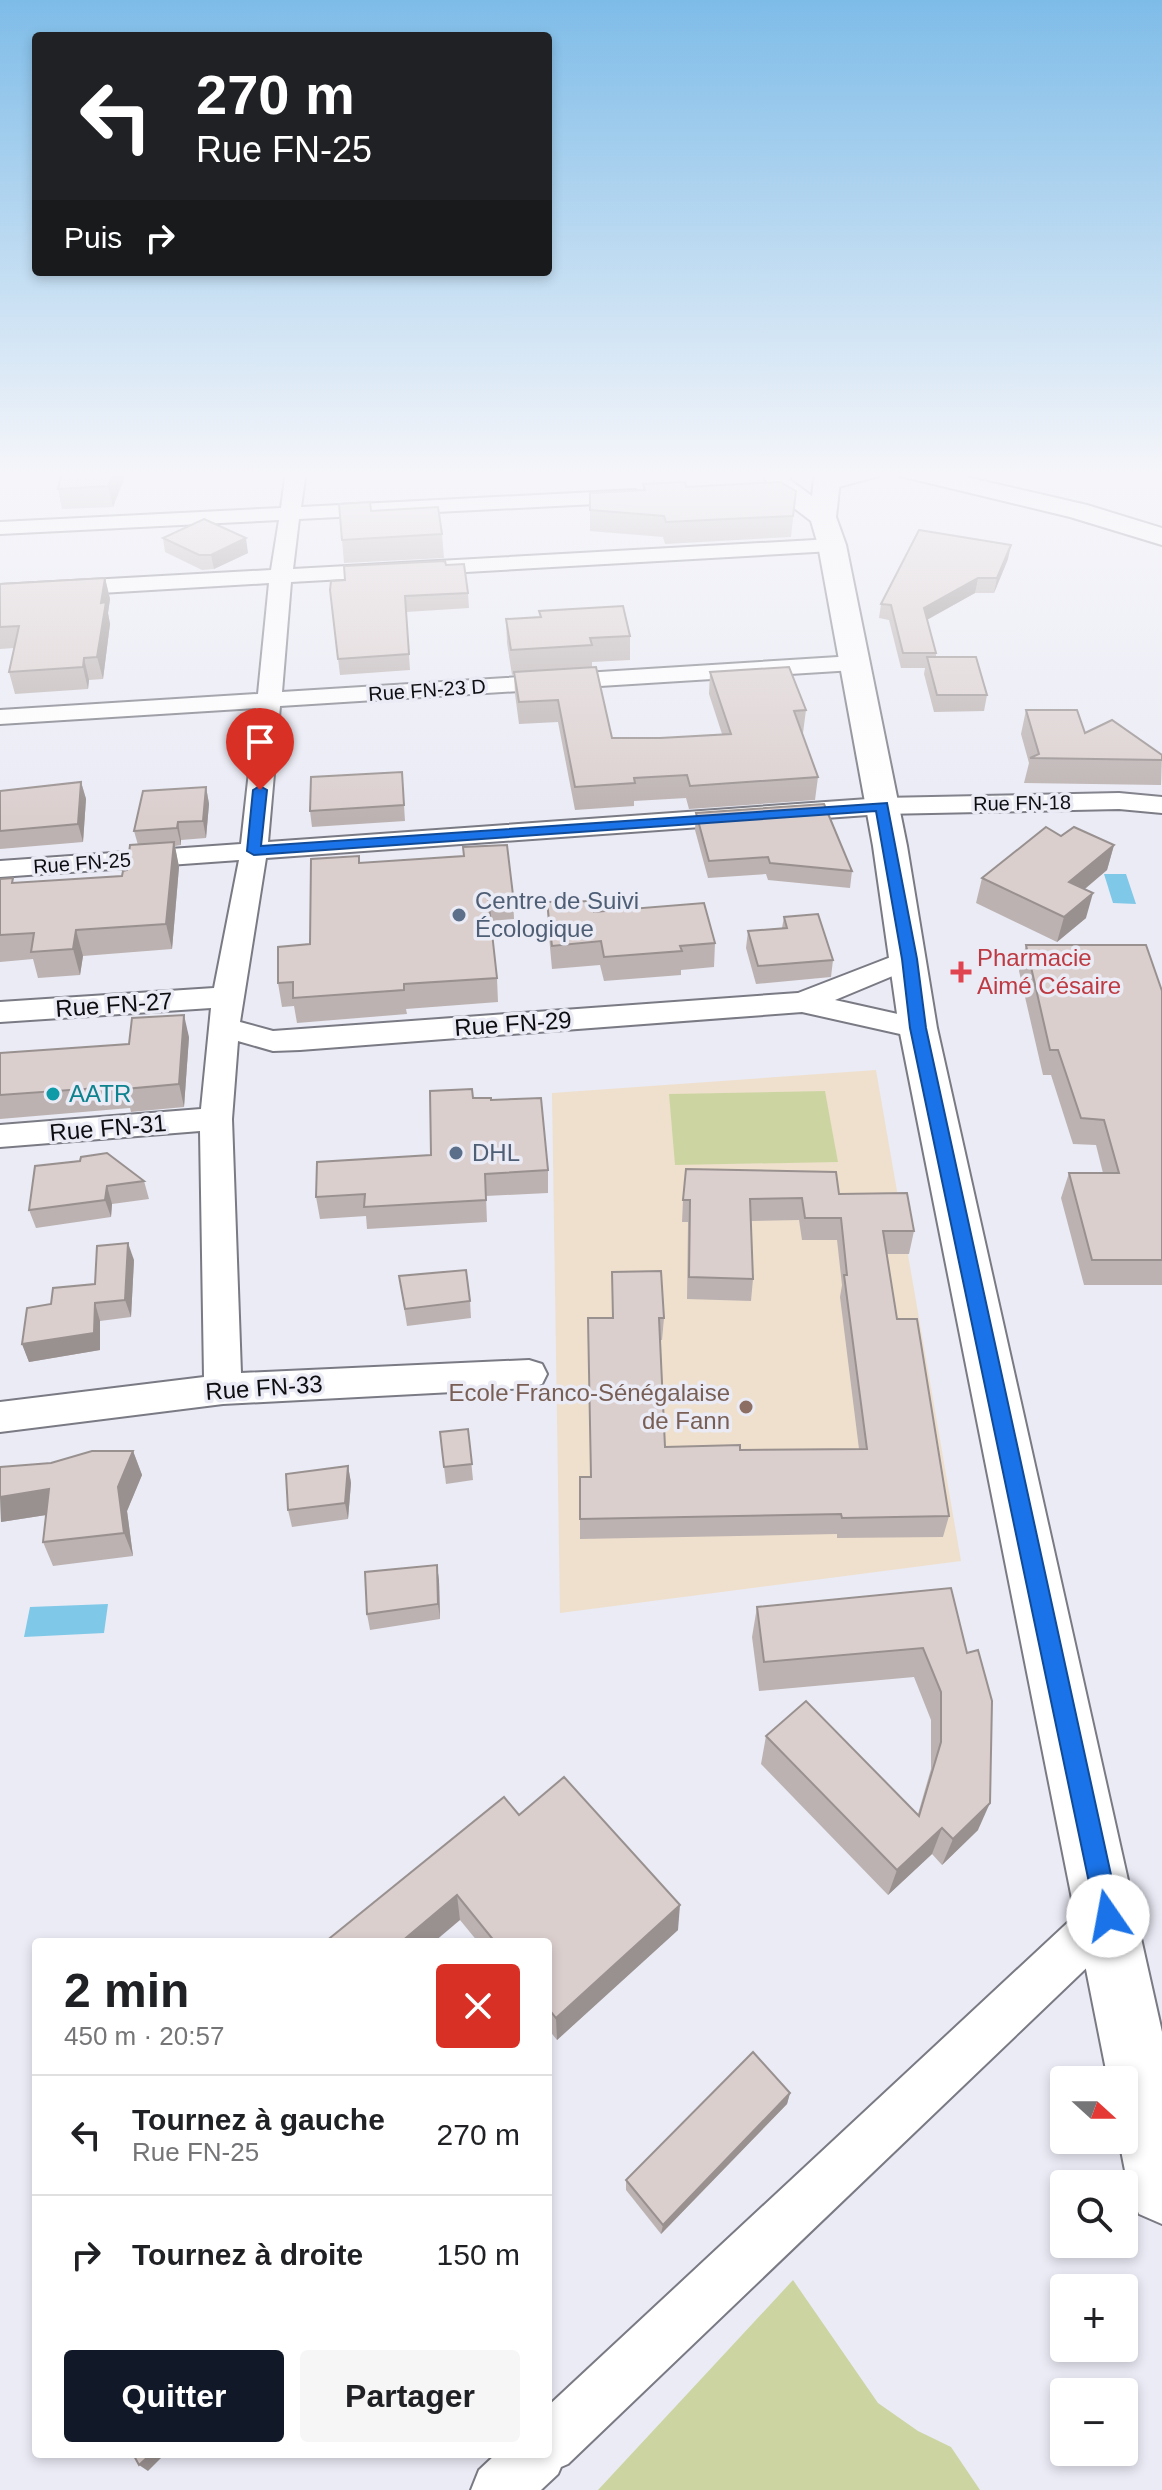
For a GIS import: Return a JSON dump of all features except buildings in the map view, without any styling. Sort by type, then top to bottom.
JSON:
[{"type":"main road","points":[[839,587],[882,806],[918,1028],[1108,1916],[1162,2191]]},
{"type":"street","points":[[0,592],[84,587]]},
{"type":"street","points":[[223,1389],[216,1119],[226,1013],[254,851],[280,587]]},
{"type":"street","name":"Rue FN-23 D","points":[[0,717],[854,663]]},
{"type":"street","name":"Rue FN-18","points":[[882,806],[1119,801],[1162,805]]},
{"type":"street","name":"Rue FN-25","points":[[0,869],[882,806]]},
{"type":"street","points":[[802,1002],[909,959]]},
{"type":"street","points":[[802,1002],[918,1028]]},
{"type":"street","name":"Rue FN-29","points":[[226,1013],[273,1041],[802,1002]]},
{"type":"street","name":"Rue FN-27","points":[[0,1012],[226,1013]]},
{"type":"street","name":"Rue FN-31","points":[[0,1136],[216,1119]]},
{"type":"street","name":"Rue FN-33","points":[[0,1417],[223,1389],[529,1374]]},
{"type":"street","points":[[552,2440],[1108,1916]]},
{"type":"street","points":[[499,2490],[534,2458]]},
{"type":"shaded area","name":"Ecole Franco-Sénégalaise de Fann","points":[[876,1070],[961,1561],[560,1613],[552,1093]]},
{"type":"green space","points":[[825,1091],[838,1162],[675,1165],[669,1094]]},
{"type":"green space","points":[[793,2280],[878,2403],[918,2431],[951,2447],[980,2490],[598,2490]]},
{"type":"water","points":[[1104,874],[1126,874],[1136,904],[1113,903]]},
{"type":"water","points":[[108,1604],[104,1633],[24,1637],[30,1607]]},
{"type":"place","name":"Centre de Suivi Écologique","points":[[459,915]]},
{"type":"place","name":"Pharmacie Aimé Césaire","points":[[961,972]]},
{"type":"place","name":"AATR","points":[[53,1094]]},
{"type":"place","name":"DHL","points":[[456,1153]]},
{"type":"place","name":"Ecole Franco-Sénégalaise de Fann","points":[[746,1407]]},
{"type":"route","points":[[260,790],[254,851],[882,806],[918,1028],[1108,1916]]}]
